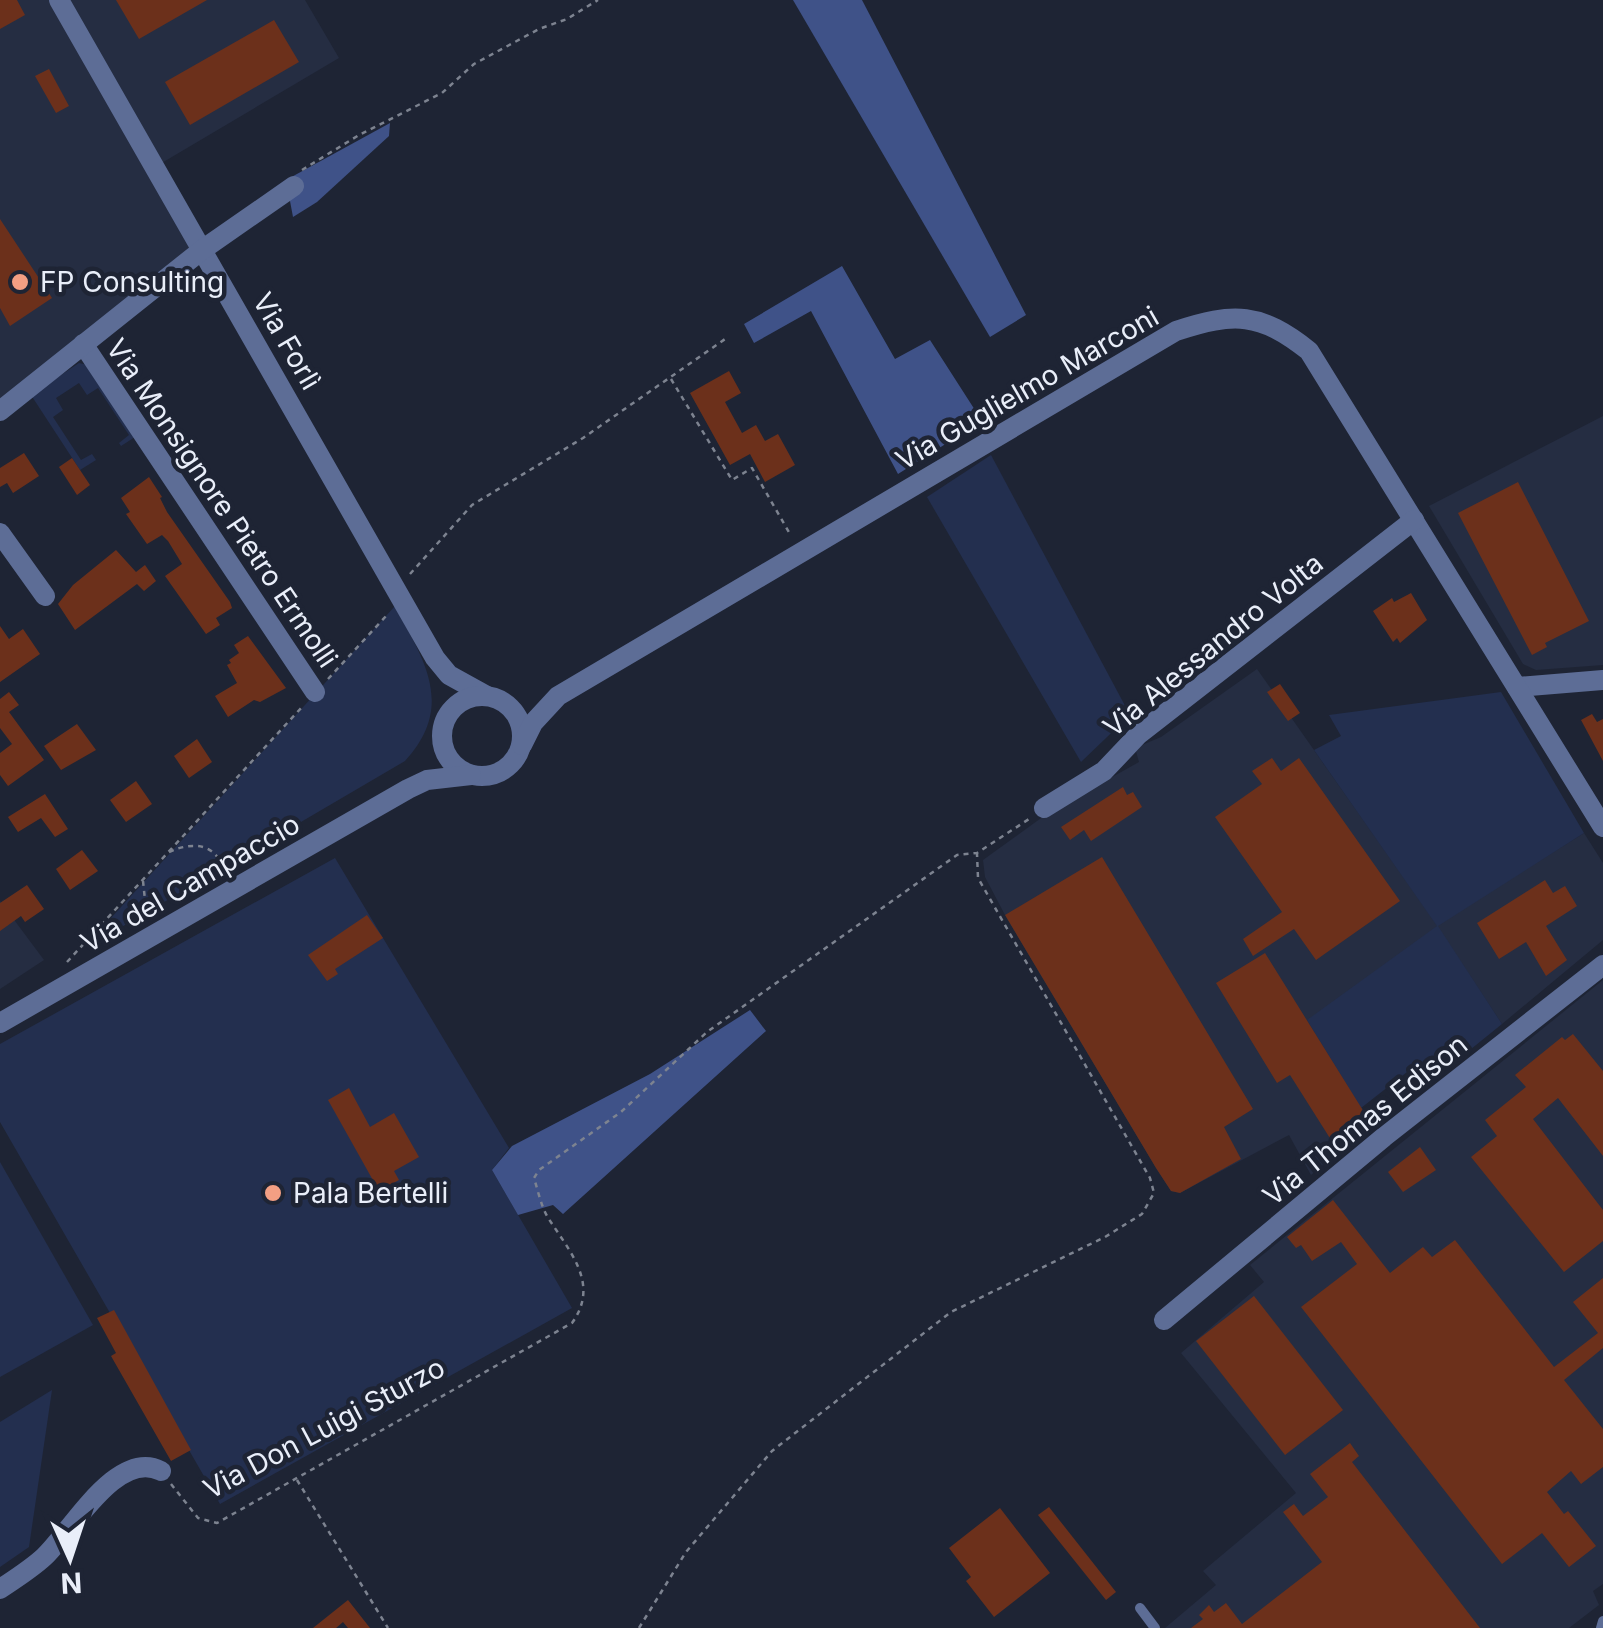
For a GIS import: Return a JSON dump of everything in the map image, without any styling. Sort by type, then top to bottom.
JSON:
[{"type":"street","name":"Via Forlì","points":[[59,0],[436,658],[449,674],[494,698]]},
{"type":"street","points":[[0,411],[202,250],[294,186]]},
{"type":"street","name":"Via Guglielmo Marconi","points":[[522,745],[533,723],[558,696],[1176,331],[1215,318],[1240,317],[1264,321],[1309,351],[1603,827]]},
{"type":"street","name":"Via Monsignore Pietro Ermolli","points":[[84,344],[315,692]]},
{"type":"street","name":"Via Alessandro Volta","points":[[1044,808],[1104,771],[1139,734],[1414,520]]},
{"type":"street","points":[[0,533],[45,596]]},
{"type":"street","name":"Via Forlì","points":[[436,658],[442,678],[442,729]]},
{"type":"street","points":[[1517,687],[1603,680]]},
{"type":"street","name":"Via Guglielmo Marconi","points":[[494,698],[519,704],[558,696]]},
{"type":"street","points":[[494,698],[519,719],[522,745],[517,757],[497,774],[471,775],[450,761],[442,729],[460,702],[494,698]]},
{"type":"street","name":"Via del Campaccio","points":[[408,790],[422,775],[442,729]]},
{"type":"street","name":"Via del Campaccio","points":[[0,1023],[408,790],[427,780],[471,775]]},
{"type":"street","name":"Via Thomas Edison","points":[[1164,1320],[1384,1137],[1603,965]]},
{"type":"street","name":"Via Don Luigi Sturzo","points":[[0,1589],[44,1557],[93,1499],[119,1476],[148,1466],[161,1471]]},
{"type":"lane","points":[[1140,1608],[1155,1628]]},
{"type":"lane","points":[[1601,1628],[1603,1620]]},
{"type":"path","points":[[294,186],[294,175],[359,135],[442,93],[474,64],[598,0]]},
{"type":"path","points":[[62,967],[395,606],[403,582],[472,506],[583,438],[728,337]]},
{"type":"path","points":[[670,378],[732,480],[752,468],[800,553]]},
{"type":"path","points":[[639,1628],[686,1552],[772,1451],[952,1312],[1105,1237],[1142,1214],[1154,1193],[1150,1178],[978,878],[977,853],[1044,808]]},
{"type":"path","points":[[168,853],[186,844],[216,854],[225,881],[221,896]]},
{"type":"path","name":"Via Don Luigi Sturzo","points":[[161,1471],[189,1509],[210,1524],[217,1523],[572,1323],[582,1306],[584,1284],[575,1258],[543,1208],[534,1178],[554,1158],[621,1112],[707,1032],[957,855],[977,853]]},
{"type":"path","points":[[143,879],[141,890],[152,908],[180,920]]},
{"type":"path","points":[[296,1479],[388,1628]]},
{"type":"shaded area","points":[[0,0],[305,0],[339,58],[160,164],[204,242],[0,403]]},
{"type":"shaded area","points":[[793,0],[862,0],[1026,315],[990,337]]},
{"type":"shaded area","points":[[390,123],[389,136],[317,202],[293,217],[286,180]]},
{"type":"shaded area","points":[[842,266],[895,359],[930,340],[982,421],[898,474],[811,311],[754,343],[744,324]]},
{"type":"shaded area","points":[[79,363],[88,365],[135,437],[121,446],[119,443],[129,435],[98,388],[87,395],[79,383],[56,398],[63,410],[53,417],[81,460],[92,454],[96,460],[80,470],[31,395]]},
{"type":"shaded area","points":[[1603,416],[1603,665],[1536,670],[1523,664],[1429,506]]},
{"type":"shaded area","points":[[991,455],[1130,715],[1081,762],[927,497]]},
{"type":"shaded area","points":[[395,606],[425,665],[432,703],[420,741],[405,761],[101,939],[101,929]]},
{"type":"shaded area","points":[[1257,669],[1437,925],[1584,833],[1603,863],[1603,940],[1502,1024],[1437,926],[1361,1107],[1375,1121],[1311,1175],[1289,1135],[1180,1193],[1171,1191],[1156,1168],[1005,915],[985,877],[983,860],[1048,813],[1139,762],[1135,748],[1161,737]]},
{"type":"shaded area","points":[[1501,692],[1584,833],[1438,926],[1502,1024],[1429,1083],[1416,1065],[1361,1108],[1307,1020],[1437,926],[1314,750],[1341,736],[1329,715]]},
{"type":"shaded area","name":"Pala Bertelli","points":[[335,858],[509,1148],[492,1170],[572,1308],[220,1504],[0,1122],[0,1044]]},
{"type":"shaded area","points":[[0,901],[44,960],[0,989]]},
{"type":"shaded area","points":[[1603,980],[1603,1584],[1593,1591],[1599,1605],[1569,1628],[1165,1628],[1216,1585],[1203,1571],[1296,1493],[1181,1353],[1264,1282],[1250,1265]]},
{"type":"shaded area","points":[[750,1010],[766,1031],[563,1214],[553,1205],[518,1215],[492,1170],[512,1146],[650,1074]]},
{"type":"shaded area","points":[[0,1162],[93,1325],[0,1377]]},
{"type":"shaded area","points":[[52,1390],[29,1547],[0,1567],[0,1422]]},
{"type":"building","points":[[0,0],[17,0],[25,15],[0,29]]},
{"type":"building","points":[[116,0],[207,0],[139,39]]},
{"type":"building","points":[[274,20],[299,62],[190,125],[165,82]]},
{"type":"building","points":[[49,69],[69,106],[56,113],[35,76]]},
{"type":"building","points":[[0,219],[52,298],[10,326],[0,308]]},
{"type":"building","points":[[729,371],[741,393],[725,402],[742,433],[756,425],[765,441],[778,434],[795,465],[765,482],[750,454],[730,465],[690,393]]},
{"type":"building","points":[[24,453],[39,476],[13,493],[7,483],[0,487],[0,468]]},
{"type":"building","points":[[72,458],[90,485],[77,495],[59,467]]},
{"type":"building","points":[[149,477],[167,512],[230,602],[232,608],[216,618],[220,625],[206,634],[165,576],[182,564],[168,541],[162,535],[147,544],[126,514],[130,512],[121,498]]},
{"type":"building","points":[[1518,482],[1589,621],[1545,643],[1547,647],[1532,655],[1458,513]]},
{"type":"building","points":[[116,550],[136,572],[145,565],[156,581],[144,591],[137,584],[75,630],[58,604],[73,585]]},
{"type":"building","points":[[1411,593],[1427,620],[1400,643],[1397,638],[1393,642],[1373,611],[1392,598],[1394,602]]},
{"type":"building","points":[[0,626],[9,639],[23,629],[40,654],[0,682]]},
{"type":"building","points":[[248,636],[286,688],[260,702],[254,700],[228,717],[215,696],[237,683],[227,665],[239,653],[234,645]]},
{"type":"building","points":[[1280,684],[1300,713],[1288,721],[1267,692]]},
{"type":"building","points":[[9,692],[19,705],[9,712],[44,760],[8,786],[0,775],[0,753],[12,744],[0,728],[0,699]]},
{"type":"building","points":[[1592,714],[1597,722],[1603,719],[1603,761],[1581,720]]},
{"type":"building","points":[[77,724],[96,750],[61,770],[44,746]]},
{"type":"building","points":[[197,739],[212,762],[189,778],[174,756]]},
{"type":"building","points":[[1272,758],[1281,771],[1299,758],[1400,901],[1316,960],[1294,929],[1253,956],[1243,939],[1282,912],[1215,817],[1262,784],[1252,771]]},
{"type":"building","points":[[136,781],[152,804],[126,822],[110,800]]},
{"type":"building","points":[[1123,787],[1127,795],[1133,792],[1142,807],[1091,841],[1084,830],[1070,840],[1061,827]]},
{"type":"building","points":[[45,794],[68,829],[55,837],[41,818],[18,832],[8,817]]},
{"type":"building","points":[[82,850],[98,871],[70,890],[56,869]]},
{"type":"building","points":[[1102,857],[1253,1109],[1224,1127],[1241,1159],[1180,1193],[1171,1191],[1156,1168],[1005,915]]},
{"type":"building","points":[[1545,880],[1553,893],[1565,886],[1577,906],[1546,926],[1567,960],[1546,976],[1526,942],[1499,959],[1477,923]]},
{"type":"building","points":[[27,885],[44,909],[25,922],[21,916],[0,931],[0,903]]},
{"type":"building","points":[[367,915],[383,938],[335,969],[338,974],[327,981],[308,955]]},
{"type":"building","points":[[1265,953],[1364,1112],[1346,1123],[1351,1132],[1333,1143],[1290,1075],[1277,1083],[1216,983]]},
{"type":"building","points":[[1573,1034],[1603,1071],[1603,1156],[1558,1098],[1533,1119],[1603,1210],[1603,1241],[1564,1272],[1471,1157],[1497,1136],[1485,1120],[1526,1087],[1515,1075],[1562,1037],[1565,1040]]},
{"type":"building","points":[[349,1088],[370,1127],[394,1113],[419,1157],[394,1171],[399,1180],[379,1191],[328,1100]]},
{"type":"building","points":[[1420,1147],[1436,1170],[1403,1192],[1388,1172]]},
{"type":"building","points":[[1333,1200],[1390,1273],[1423,1247],[1432,1257],[1455,1240],[1554,1367],[1598,1333],[1573,1302],[1603,1278],[1603,1348],[1564,1380],[1603,1429],[1603,1467],[1581,1484],[1571,1471],[1547,1492],[1596,1546],[1569,1567],[1542,1533],[1502,1564],[1301,1307],[1357,1264],[1341,1242],[1312,1261],[1301,1245],[1296,1248],[1287,1237]]},
{"type":"building","points":[[1254,1296],[1343,1410],[1285,1455],[1196,1341]]},
{"type":"building","points":[[114,1310],[191,1450],[171,1461],[111,1356],[116,1353],[97,1318]]},
{"type":"building","points":[[1350,1443],[1359,1456],[1352,1462],[1480,1628],[1191,1628],[1203,1619],[1199,1615],[1209,1605],[1214,1612],[1226,1603],[1242,1624],[1322,1562],[1283,1512],[1294,1504],[1303,1516],[1328,1497],[1310,1474]]},
{"type":"building","points":[[1049,1507],[1116,1592],[1106,1600],[1038,1515]]},
{"type":"building","points":[[1000,1508],[1050,1573],[994,1617],[966,1581],[971,1577],[949,1548]]},
{"type":"building","points":[[348,1600],[370,1628],[348,1628],[343,1622],[336,1628],[313,1628]]},
{"type":"place","name":"FP Consulting","points":[[20,282]]},
{"type":"place","name":"Pala Bertelli","points":[[273,1193]]}]
